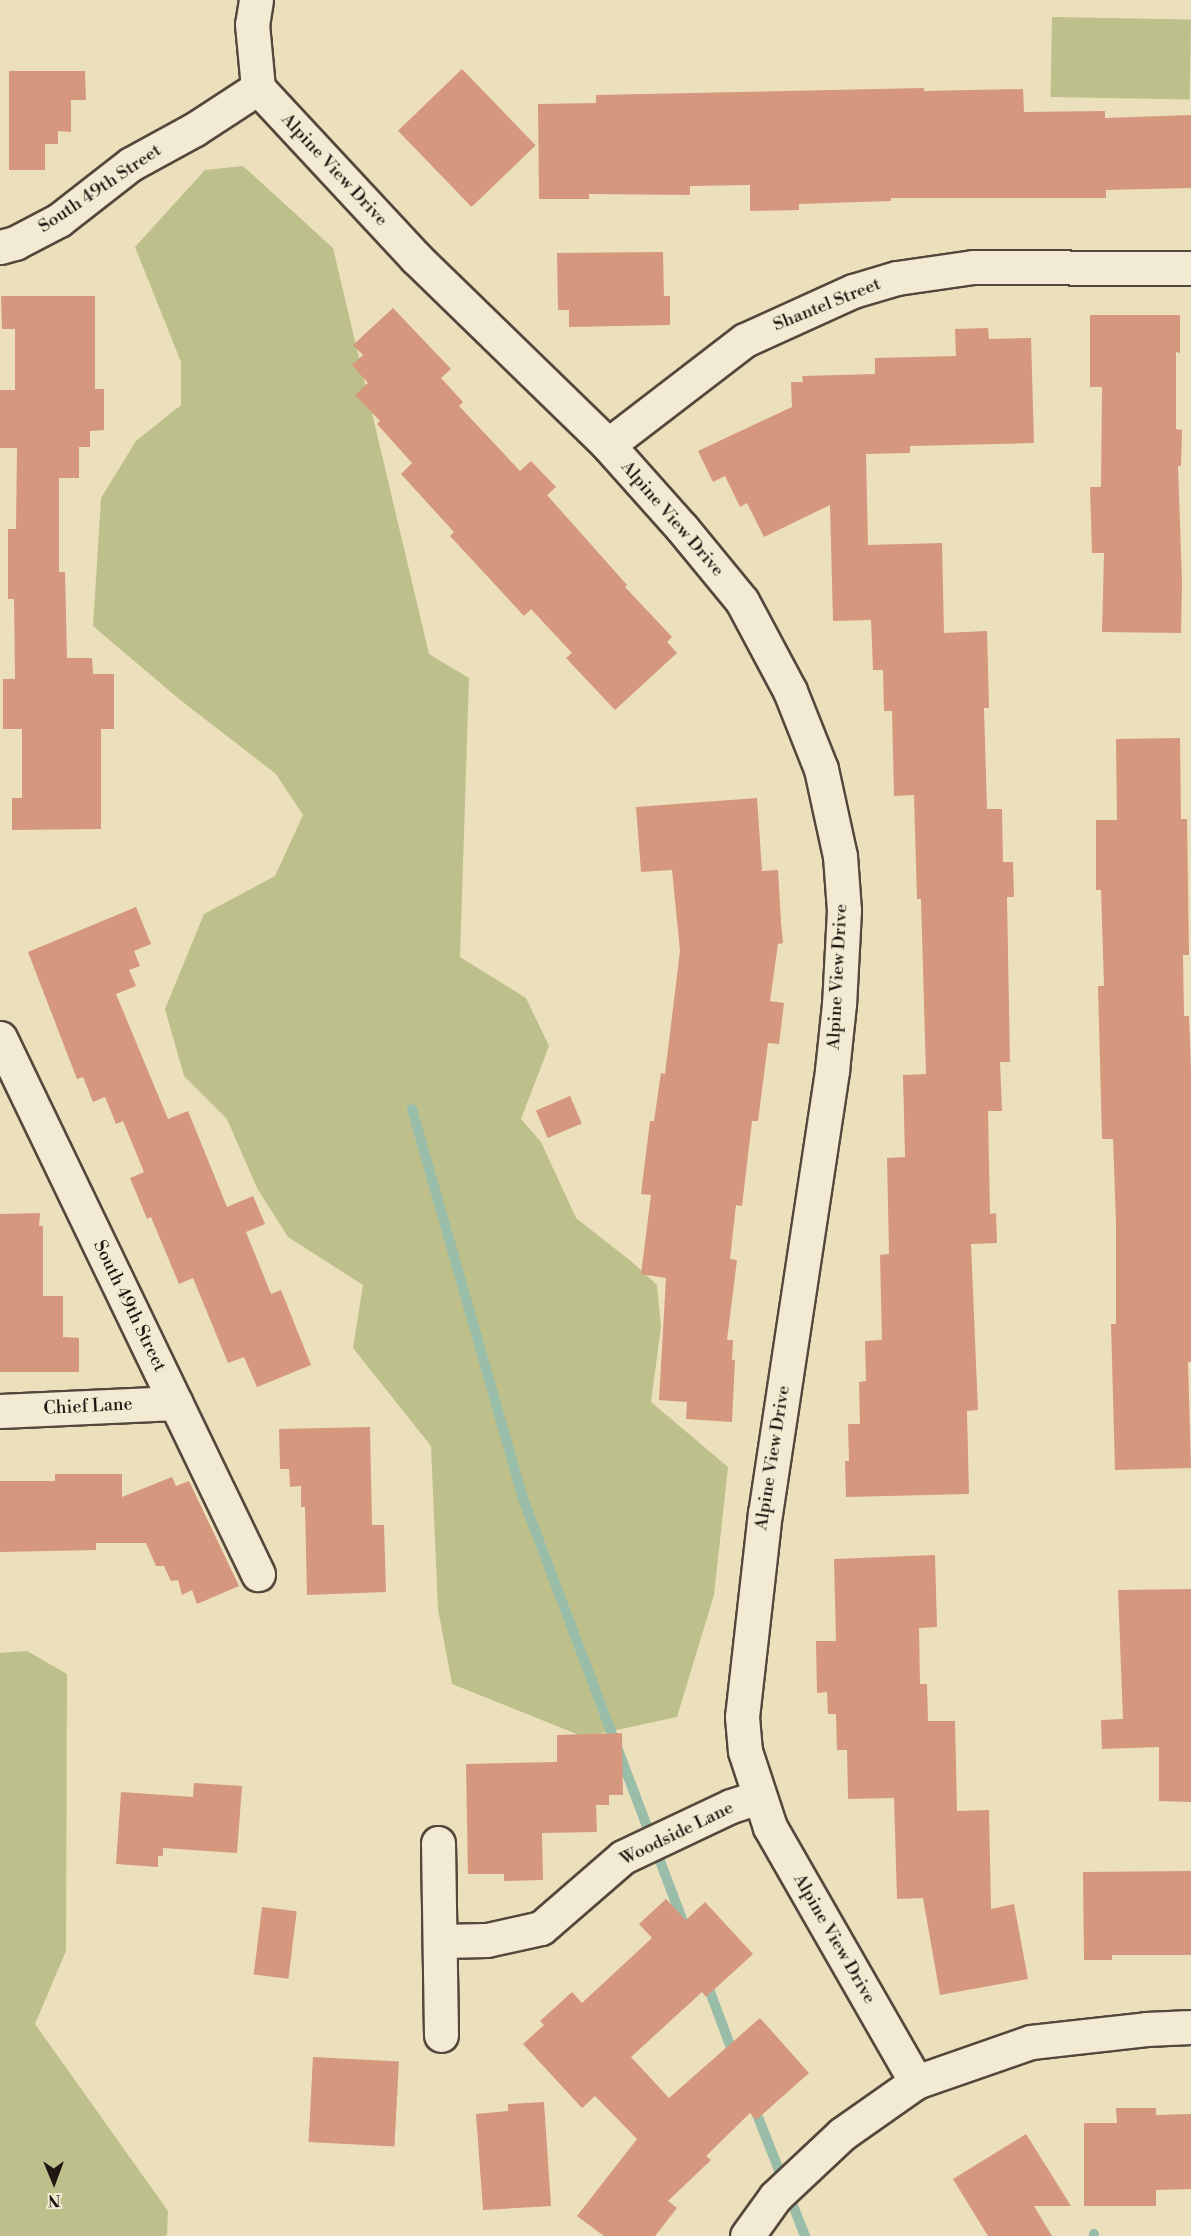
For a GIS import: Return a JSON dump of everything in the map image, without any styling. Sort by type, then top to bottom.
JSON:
[{"type":"street","points":[[256,0],[252,24],[258,88]]},
{"type":"street","name":"South 49th Street","points":[[0,247],[15,243],[58,220],[131,164],[195,129],[258,88]]},
{"type":"street","name":"Alpine View Drive","points":[[258,88],[416,258],[608,445],[742,600],[790,691],[821,770],[840,856],[844,910],[839,1004],[832,1071],[765,1512],[742,1717],[745,1751],[770,1827],[916,2082]]},
{"type":"street","name":"Shantel Street","points":[[608,445],[745,340],[853,291],[897,278],[973,267],[1191,268]]},
{"type":"street","name":"South 49th Street","points":[[0,1038],[258,1574]]},
{"type":"street","name":"Chief Lane","points":[[0,1411],[176,1403]]},
{"type":"street","name":"Woodside Lane","points":[[440,1941],[487,1940],[541,1928],[623,1857],[720,1811],[759,1797]]},
{"type":"street","points":[[438,1843],[441,2035]]},
{"type":"street","points":[[747,2236],[775,2197],[842,2134],[916,2082],[1030,2042],[1146,2029],[1191,2027]]},
{"type":"green space","points":[[1052,17],[1191,19],[1190,99],[1051,97]]},
{"type":"green space","points":[[243,166],[333,248],[429,654],[469,678],[460,957],[526,998],[549,1046],[521,1119],[541,1142],[576,1218],[657,1285],[661,1327],[651,1402],[728,1467],[714,1595],[677,1717],[584,1737],[452,1684],[438,1609],[431,1446],[353,1348],[363,1285],[288,1237],[257,1188],[227,1119],[184,1076],[165,1009],[204,914],[275,876],[303,815],[276,774],[179,699],[93,626],[101,498],[136,441],[181,405],[181,362],[135,247],[205,170]]},
{"type":"green space","points":[[27,1651],[67,1674],[66,1951],[35,2024],[168,2211],[167,2235],[164,2236],[0,2236],[0,1653]]},
{"type":"building","points":[[462,69],[536,145],[472,207],[398,131]]},
{"type":"building","points":[[9,71],[85,71],[86,100],[71,100],[71,132],[58,131],[58,144],[45,144],[45,170],[9,170]]},
{"type":"building","points":[[924,88],[924,91],[1023,89],[1024,112],[1105,111],[1105,118],[1191,115],[1191,188],[1106,190],[1106,198],[891,198],[891,201],[799,204],[799,210],[750,211],[750,185],[690,186],[690,195],[589,194],[589,199],[539,199],[538,104],[596,103],[596,95]]},
{"type":"building","points":[[663,252],[664,296],[670,296],[670,325],[569,327],[569,310],[558,310],[557,253]]},
{"type":"building","points":[[1,296],[95,296],[95,389],[104,389],[104,430],[90,431],[90,447],[79,447],[79,478],[59,478],[59,572],[65,572],[67,658],[92,658],[93,674],[114,674],[114,729],[101,729],[101,829],[12,830],[12,798],[22,798],[22,729],[3,729],[3,679],[15,679],[14,599],[8,599],[8,529],[16,529],[17,448],[0,448],[0,390],[15,390],[15,329],[2,329]]},
{"type":"building","points":[[393,308],[451,369],[441,378],[463,402],[459,406],[520,471],[531,461],[556,487],[547,495],[627,585],[625,587],[672,637],[667,642],[677,653],[615,710],[566,658],[572,653],[531,609],[524,616],[450,536],[454,532],[401,474],[412,463],[377,424],[380,421],[355,395],[368,383],[352,365],[363,355],[353,345]]},
{"type":"building","points":[[1090,315],[1180,315],[1180,353],[1176,352],[1176,429],[1182,430],[1181,466],[1178,466],[1182,581],[1181,633],[1102,632],[1104,553],[1092,553],[1090,487],[1101,487],[1102,387],[1090,387]]},
{"type":"building","points":[[988,328],[989,339],[1031,338],[1034,443],[910,446],[910,453],[866,454],[868,545],[942,543],[944,633],[987,631],[989,708],[984,708],[987,809],[1002,809],[1003,862],[1013,862],[1014,897],[1007,897],[1010,1062],[1000,1062],[1002,1111],[988,1111],[990,1214],[996,1213],[997,1243],[971,1244],[978,1410],[967,1411],[969,1494],[846,1497],[845,1461],[849,1461],[848,1424],[860,1424],[859,1382],[866,1381],[865,1341],[882,1340],[880,1255],[889,1254],[887,1158],[905,1157],[903,1075],[926,1074],[921,899],[917,899],[914,795],[894,796],[892,711],[884,711],[883,670],[873,670],[871,620],[833,621],[830,505],[764,537],[747,503],[740,507],[725,476],[713,482],[698,451],[792,407],[791,382],[803,382],[802,376],[875,374],[875,358],[956,356],[955,329]]},
{"type":"building","points":[[1180,738],[1181,819],[1187,819],[1189,955],[1183,955],[1184,1016],[1189,1016],[1191,1068],[1191,1362],[1188,1362],[1191,1468],[1115,1470],[1111,1324],[1116,1324],[1116,1222],[1113,1139],[1102,1139],[1098,986],[1104,986],[1101,890],[1096,890],[1096,820],[1117,820],[1116,739]]},
{"type":"building","points":[[757,798],[762,871],[778,870],[783,943],[778,944],[770,1001],[784,1003],[779,1044],[768,1043],[758,1121],[752,1121],[742,1206],[736,1205],[730,1259],[737,1260],[727,1340],[733,1340],[732,1360],[735,1360],[732,1422],[686,1419],[687,1402],[659,1400],[666,1278],[641,1274],[651,1195],[641,1194],[650,1121],[654,1121],[661,1073],[665,1074],[680,951],[672,870],[641,872],[636,807]]},
{"type":"building","points":[[136,907],[151,944],[134,951],[140,966],[129,970],[136,986],[116,994],[168,1119],[188,1111],[227,1207],[253,1196],[265,1224],[246,1232],[271,1294],[281,1290],[311,1365],[257,1387],[244,1357],[228,1363],[193,1278],[179,1284],[151,1217],[147,1219],[130,1178],[144,1172],[123,1121],[116,1124],[105,1097],[93,1102],[83,1077],[77,1079],[28,952]]},
{"type":"building","points":[[570,1096],[582,1124],[548,1138],[536,1110]]},
{"type":"building","points":[[40,1213],[39,1226],[43,1226],[43,1296],[63,1296],[63,1337],[79,1338],[79,1372],[0,1372],[0,1214]]},
{"type":"building","points":[[370,1427],[372,1525],[384,1525],[386,1592],[307,1595],[305,1507],[301,1507],[301,1486],[290,1487],[289,1469],[280,1469],[279,1429]]},
{"type":"building","points":[[55,1474],[122,1474],[122,1497],[172,1477],[176,1486],[189,1481],[239,1586],[197,1604],[192,1590],[182,1595],[178,1580],[171,1581],[164,1566],[156,1566],[146,1543],[96,1543],[96,1550],[0,1552],[0,1481],[55,1481]]},
{"type":"building","points":[[935,1555],[937,1627],[919,1628],[920,1684],[927,1684],[928,1721],[955,1721],[957,1811],[989,1810],[991,1909],[1014,1904],[1028,1979],[940,1995],[923,1898],[897,1899],[894,1798],[848,1799],[847,1750],[837,1750],[836,1714],[828,1714],[827,1692],[817,1693],[816,1641],[836,1641],[834,1559]]},
{"type":"building","points":[[1191,1589],[1191,1802],[1159,1801],[1159,1747],[1102,1749],[1101,1720],[1123,1719],[1118,1590]]},
{"type":"building","points":[[622,1733],[623,1795],[609,1795],[609,1805],[596,1805],[597,1832],[542,1833],[543,1880],[504,1881],[504,1874],[468,1874],[466,1764],[557,1762],[557,1735]]},
{"type":"building","points":[[194,1783],[242,1786],[237,1853],[163,1848],[163,1856],[158,1856],[158,1867],[116,1864],[121,1792],[193,1797]]},
{"type":"building","points":[[1191,1871],[1191,1955],[1112,1955],[1112,1960],[1084,1960],[1083,1872]]},
{"type":"building","points":[[666,1899],[686,1920],[705,1902],[753,1954],[706,1997],[702,1992],[631,2057],[669,2098],[760,2018],[809,2073],[756,2120],[750,2113],[706,2156],[711,2160],[668,2201],[677,2208],[655,2236],[604,2236],[577,2216],[637,2139],[595,2096],[582,2108],[523,2044],[544,2025],[540,2021],[572,1992],[582,2003],[652,1938],[639,1924]]},
{"type":"building","points":[[262,1907],[297,1911],[288,1979],[254,1974]]},
{"type":"building","points":[[313,2057],[399,2062],[394,2146],[309,2142]]},
{"type":"building","points":[[544,2102],[551,2206],[483,2210],[476,2114],[508,2111],[508,2104]]},
{"type":"building","points":[[1116,2108],[1156,2108],[1156,2115],[1191,2114],[1191,2189],[1156,2190],[1156,2206],[1084,2206],[1084,2123],[1117,2123]]},
{"type":"building","points":[[1026,2134],[1071,2206],[1034,2206],[1052,2236],[988,2236],[953,2179]]},
{"type":"waterway","points":[[412,1109],[524,1501],[685,1927]]},
{"type":"waterway","points":[[706,1981],[734,2056]]},
{"type":"waterway","points":[[754,2107],[805,2236]]}]
